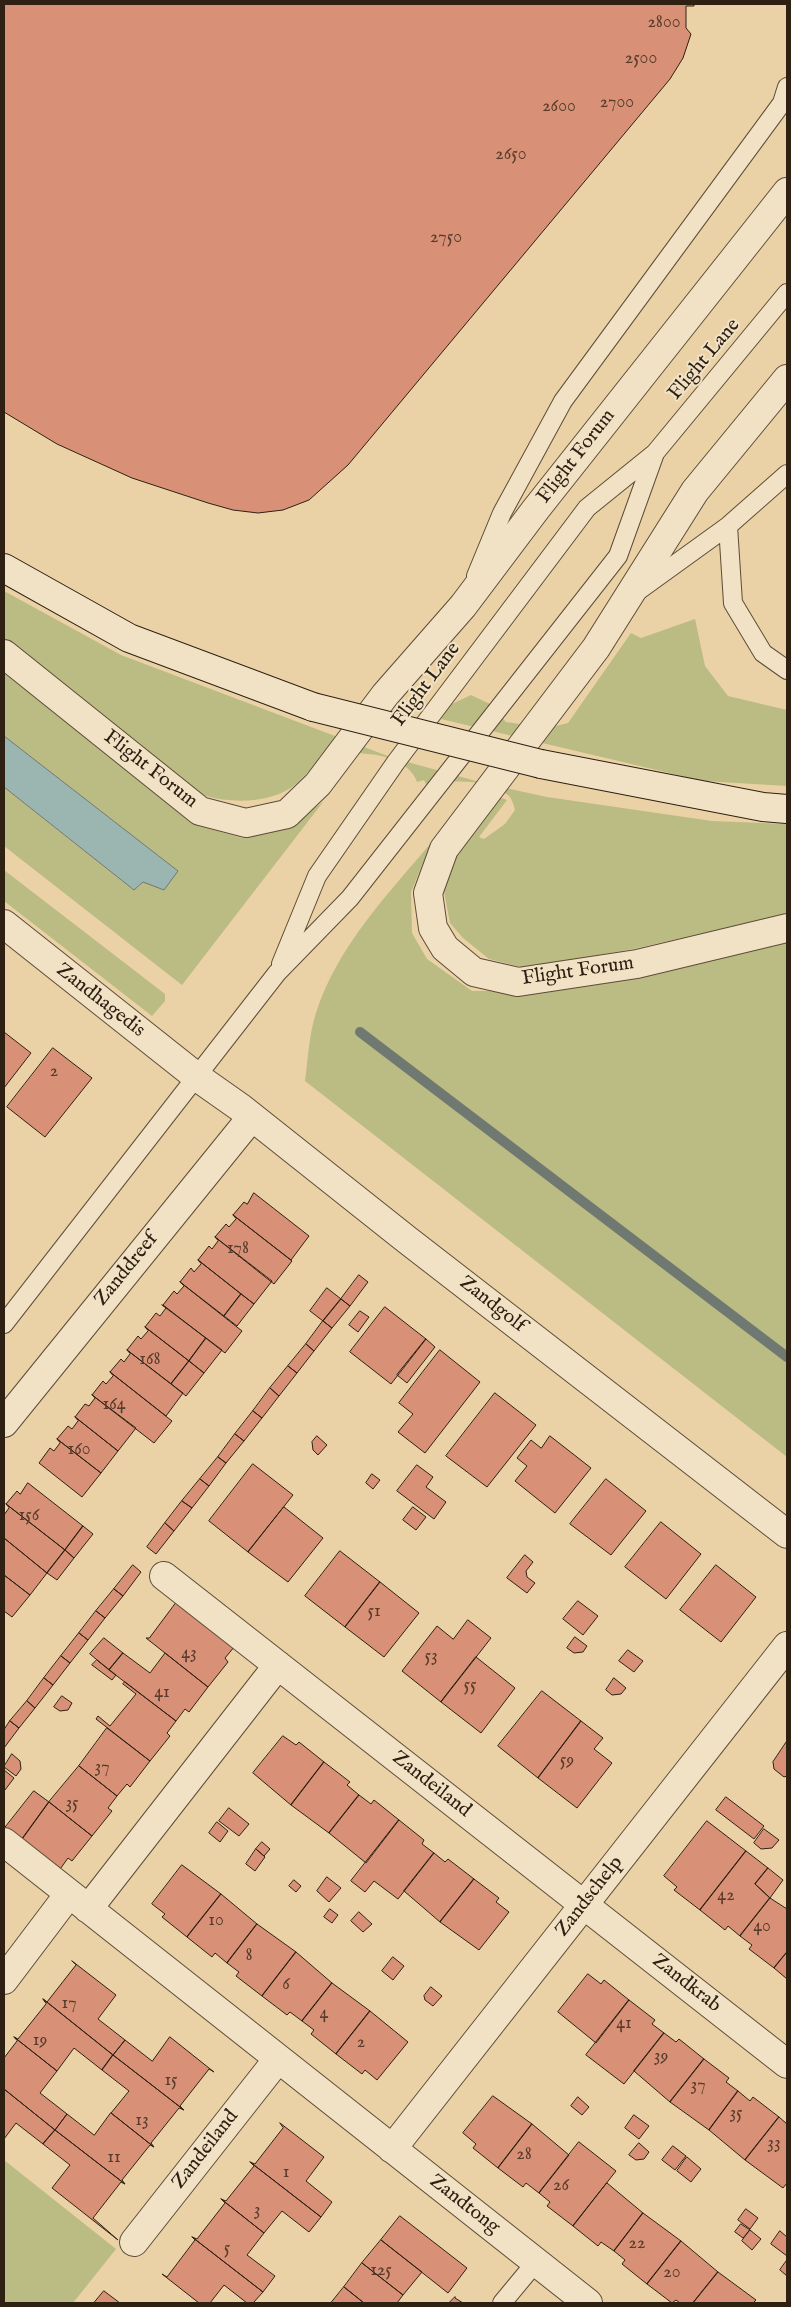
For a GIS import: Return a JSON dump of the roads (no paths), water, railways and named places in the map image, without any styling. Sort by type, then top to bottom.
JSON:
[{"type":"street","name":"Flight Forum","points":[[4,654],[200,811],[246,823],[287,814],[318,784],[385,695],[463,606],[536,508],[787,192]]},
{"type":"street","name":"Flight Forum","points":[[787,379],[695,491],[596,648],[444,850],[428,893],[433,928],[445,948],[474,972],[518,982],[637,964],[787,928]]},
{"type":"street","points":[[4,568],[129,638],[313,707],[541,764],[763,807],[787,808]]},
{"type":"street","name":"Zandhagedis","points":[[4,924],[197,1077]]},
{"type":"street","name":"Zandgolf","points":[[197,1077],[241,1108],[251,1118],[787,1534]]},
{"type":"street","name":"Zanddreef","points":[[4,1423],[251,1118]]},
{"type":"street","name":"Zandeiland","points":[[164,1576],[584,1905]]},
{"type":"street","name":"Zandschelp","points":[[392,2149],[787,1646]]},
{"type":"street","points":[[4,1980],[78,1901],[278,1665]]},
{"type":"street","points":[[4,1842],[392,2149]]},
{"type":"street","name":"Zandkrab","points":[[584,1905],[787,2064]]},
{"type":"street","name":"Zandeiland","points":[[134,2242],[278,2059]]},
{"type":"street","name":"Zandtong","points":[[392,2149],[588,2303]]},
{"type":"lane","points":[[463,606],[502,513],[563,401],[782,103],[787,87]]},
{"type":"lane","name":"Flight Lane","points":[[277,974],[317,876],[396,762],[587,508],[655,453],[787,294]]},
{"type":"lane","name":"Flight Lane","points":[[197,1077],[277,974],[350,898],[618,556],[655,453]]},
{"type":"lane","points":[[625,601],[700,544],[728,526],[787,474]]},
{"type":"lane","points":[[728,526],[733,603],[763,653],[787,670]]},
{"type":"lane","points":[[4,1324],[197,1077]]},
{"type":"lane","points":[[502,2303],[536,2262]]},
{"type":"water","points":[[4,736],[178,871],[164,890],[143,882],[134,890],[4,787]]},
{"type":"waterway","points":[[360,1032],[787,1357]]}]
